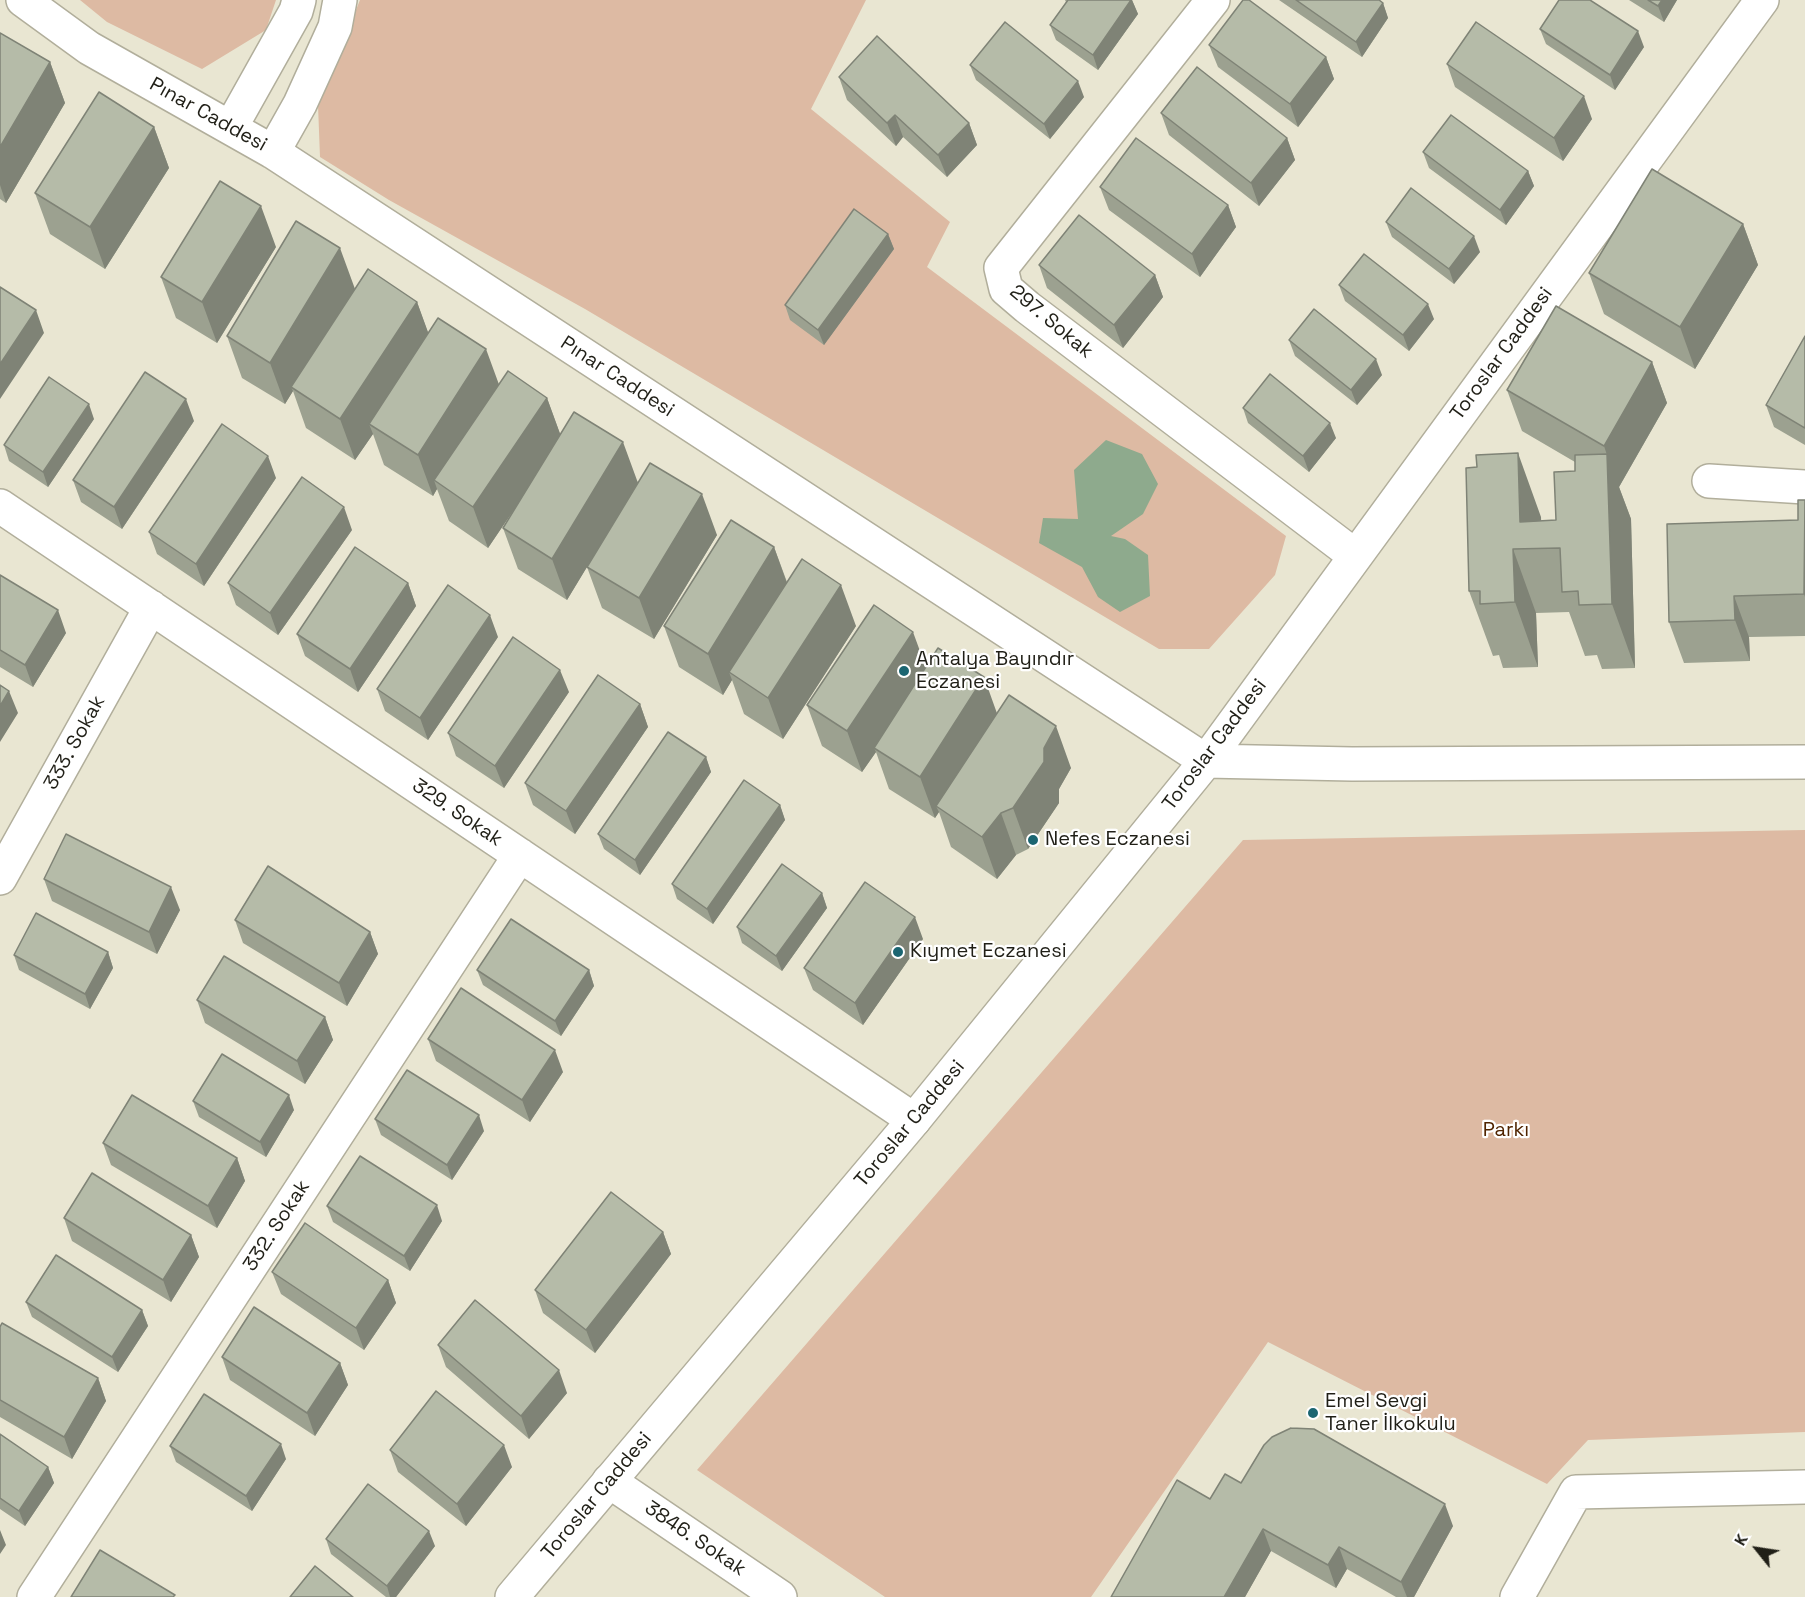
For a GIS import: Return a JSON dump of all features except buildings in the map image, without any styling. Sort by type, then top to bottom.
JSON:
[{"type":"street","name":"Pınar Caddesi","points":[[23,0],[89,48],[273,152],[1206,761]]},
{"type":"street","points":[[231,127],[296,11],[298,0]]},
{"type":"street","points":[[273,152],[300,104],[335,27],[340,0]]},
{"type":"street","name":"297. Sokak","points":[[1213,0],[1001,268],[1006,289],[1027,308],[1354,555]]},
{"type":"street","name":"Toroslar Caddesi","points":[[512,1597],[914,1120],[1206,761],[1354,555],[1761,0]]},
{"type":"street","points":[[1708,481],[1805,487]]},
{"type":"street","name":"329. Sokak","points":[[0,506],[914,1120]]},
{"type":"street","name":"333. Sokak","points":[[0,878],[151,607]]},
{"type":"street","points":[[1206,761],[1352,764],[1805,762]]},
{"type":"street","name":"332. Sokak","points":[[34,1597],[520,855]]},
{"type":"street","name":"3846. Sokak","points":[[609,1481],[780,1597]]},
{"type":"street","points":[[1517,1597],[1576,1492],[1805,1487]]},
{"type":"green space","points":[[80,0],[276,0],[266,30],[202,69],[107,22]]},
{"type":"green space","points":[[360,0],[866,0],[811,109],[950,222],[927,267],[1286,536],[1275,575],[1209,649],[1159,649],[585,309],[389,200],[320,157],[318,105]]},
{"type":"green space","name":"Parkı","points":[[1805,830],[1805,1432],[1588,1440],[1547,1484],[1268,1342],[1091,1597],[885,1597],[697,1470],[1243,840]]},
{"type":"shaded area","points":[[1106,440],[1142,454],[1158,484],[1143,514],[1111,536],[1125,539],[1148,555],[1150,596],[1120,612],[1098,597],[1082,567],[1039,543],[1043,518],[1078,519],[1074,470]]},
{"type":"place","name":"Antalya Bayındır Eczanesi","points":[[904,671]]},
{"type":"place","name":"Nefes Eczanesi","points":[[1033,840]]},
{"type":"place","name":"Kıymet Eczanesi","points":[[898,952]]},
{"type":"place","name":"Emel Sevgi Taner İlkokulu","points":[[1313,1413]]}]
